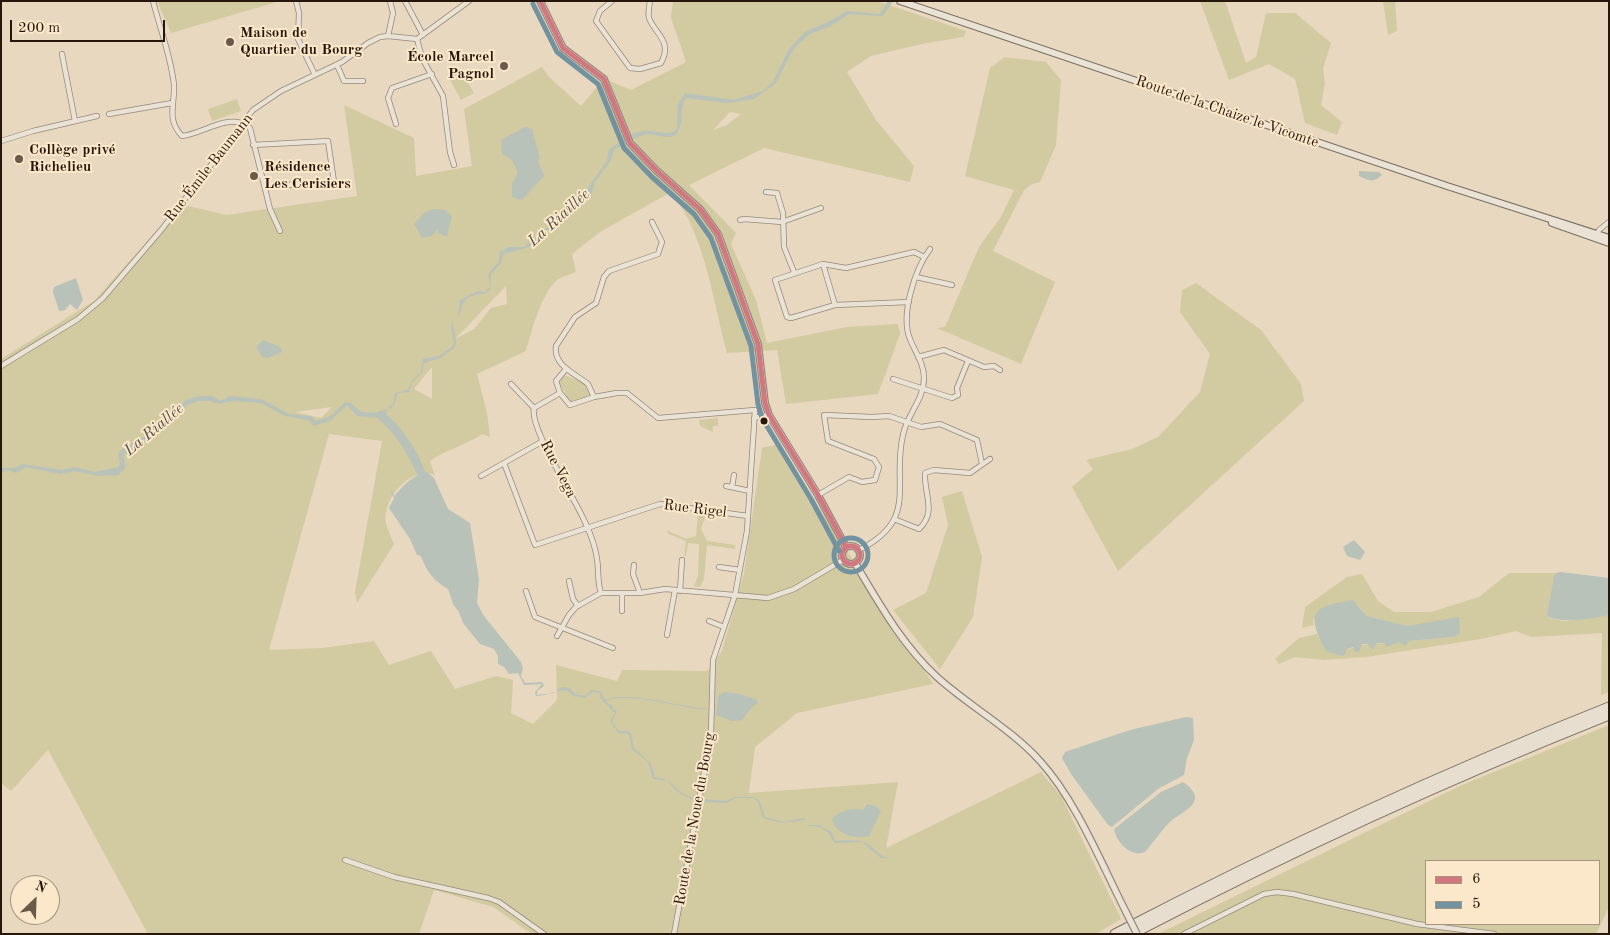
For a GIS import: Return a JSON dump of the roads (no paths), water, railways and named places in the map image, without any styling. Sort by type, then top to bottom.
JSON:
[{"type":"highway","points":[[1116,934],[1232,874],[1368,810],[1609,707]]},
{"type":"highway","points":[[1132,934],[1262,868],[1371,817],[1609,716]]},
{"type":"main road","name":"Route de la Chaize le Vicomte","points":[[900,1],[1527,213],[1596,236],[1609,238]]},
{"type":"main road","name":"Route de la Chaize le Vicomte","points":[[1596,236],[1609,243]]},
{"type":"street","points":[[153,1],[171,64],[174,87],[172,103],[173,124],[182,136],[233,121],[242,122],[250,128],[270,209],[280,231]]},
{"type":"street","points":[[296,1],[299,13],[298,40],[315,75]]},
{"type":"street","points":[[388,36],[393,13],[390,1]]},
{"type":"street","points":[[406,1],[423,35]]},
{"type":"street","points":[[454,165],[450,152],[443,96],[422,58],[417,39],[469,1]]},
{"type":"street","points":[[540,1],[563,48],[604,78],[630,143],[657,171],[687,196],[711,222],[718,234],[758,344],[765,403],[769,416],[818,495],[846,547]]},
{"type":"street","points":[[612,1],[600,11],[596,21],[624,62],[630,68],[640,69],[661,63],[665,56],[661,34],[649,17],[650,1]]},
{"type":"street","name":"Rue Émile Baumann","points":[[1,366],[78,319],[103,298],[162,229],[242,122],[264,102],[337,65],[368,43],[388,36],[417,39]]},
{"type":"street","points":[[62,54],[75,121]]},
{"type":"street","points":[[337,65],[344,81],[363,81]]},
{"type":"street","points":[[396,124],[388,98],[392,88],[432,74]]},
{"type":"street","points":[[109,114],[172,103]]},
{"type":"street","points":[[1,141],[38,129],[97,116]]},
{"type":"street","points":[[253,145],[328,140],[334,182],[286,185]]},
{"type":"street","points":[[766,192],[777,193],[783,213],[784,246],[794,272]]},
{"type":"street","points":[[740,220],[782,222],[821,208]]},
{"type":"street","points":[[566,369],[556,381],[560,393],[568,404],[573,406],[594,397],[588,384],[571,375],[566,369],[555,351],[556,346],[575,317],[596,303],[606,273],[658,254],[662,249],[662,242],[652,222]]},
{"type":"street","points":[[1596,236],[1609,222]]},
{"type":"street","points":[[859,550],[878,539],[888,529],[894,519],[900,498],[900,446],[906,423],[923,389],[924,377],[907,329],[906,316],[916,277],[924,257],[930,249]]},
{"type":"street","points":[[909,302],[835,305],[791,318],[787,317],[774,280],[823,264],[846,268],[914,252],[924,257]]},
{"type":"street","points":[[823,264],[835,305]]},
{"type":"street","points":[[916,277],[952,285]]},
{"type":"street","points":[[918,356],[944,350],[984,367],[994,366],[1000,370]]},
{"type":"street","points":[[893,379],[952,398],[958,395],[957,388],[968,361]]},
{"type":"street","points":[[511,384],[534,408],[560,393]]},
{"type":"street","name":"Route de la Noue du Bourg","points":[[594,397],[626,393],[654,416],[661,419],[754,410],[748,516],[740,570],[735,595],[713,660],[711,735],[674,934]]},
{"type":"street","name":"Rue Vega","points":[[534,408],[534,415],[543,441],[586,529],[597,560],[597,578],[601,593]]},
{"type":"street","points":[[818,495],[849,477],[862,482],[875,480],[879,468],[874,459],[828,441],[824,415],[872,418],[890,416],[921,427],[940,424],[977,440],[982,464]]},
{"type":"street","points":[[754,418],[769,416]]},
{"type":"street","points":[[481,476],[543,441]]},
{"type":"street","points":[[894,519],[919,528],[925,523],[930,511],[925,473],[934,470],[970,473],[990,459]]},
{"type":"street","name":"Rue Rigel","points":[[504,463],[535,545],[660,504],[748,516]]},
{"type":"street","points":[[732,487],[734,475]]},
{"type":"street","points":[[726,486],[750,490]]},
{"type":"street","points":[[852,546],[859,550],[860,555],[855,563],[849,564],[843,560],[842,553],[846,547],[852,546]]},
{"type":"street","points":[[667,635],[682,560]]},
{"type":"street","points":[[557,636],[569,615],[578,606],[601,593],[640,593],[653,590],[761,598],[778,596],[843,560]]},
{"type":"street","points":[[855,563],[887,614],[920,660],[950,688],[1030,751],[1048,771],[1071,806],[1138,934]]},
{"type":"street","points":[[634,565],[634,574],[640,593]]},
{"type":"street","points":[[719,567],[740,570]]},
{"type":"street","points":[[570,581],[573,599],[578,606]]},
{"type":"street","points":[[526,592],[535,617],[613,648]]},
{"type":"street","points":[[622,593],[622,611]]},
{"type":"street","points":[[709,621],[724,627]]},
{"type":"street","points":[[344,860],[394,877],[499,902],[544,934]]},
{"type":"street","points":[[1184,934],[1264,894],[1277,892],[1301,895],[1417,924],[1494,934]]},
{"type":"waterway","points":[[381,415],[404,442],[414,457],[421,473]]},
{"type":"waterway","points":[[606,700],[628,697],[707,709]]},
{"type":"place","name":"Maison de Quartier du Bourg","points":[[230,42]]},
{"type":"place","name":"École Marcel Pagnol","points":[[504,66]]},
{"type":"place","name":"Collège privé Richelieu","points":[[19,159]]},
{"type":"place","name":"Résidence Les Cerisiers","points":[[254,176]]},
{"type":"water label","name":"La Riaillée","points":[[559,218]]},
{"type":"water label","name":"La Riallée","points":[[154,430]]}]
